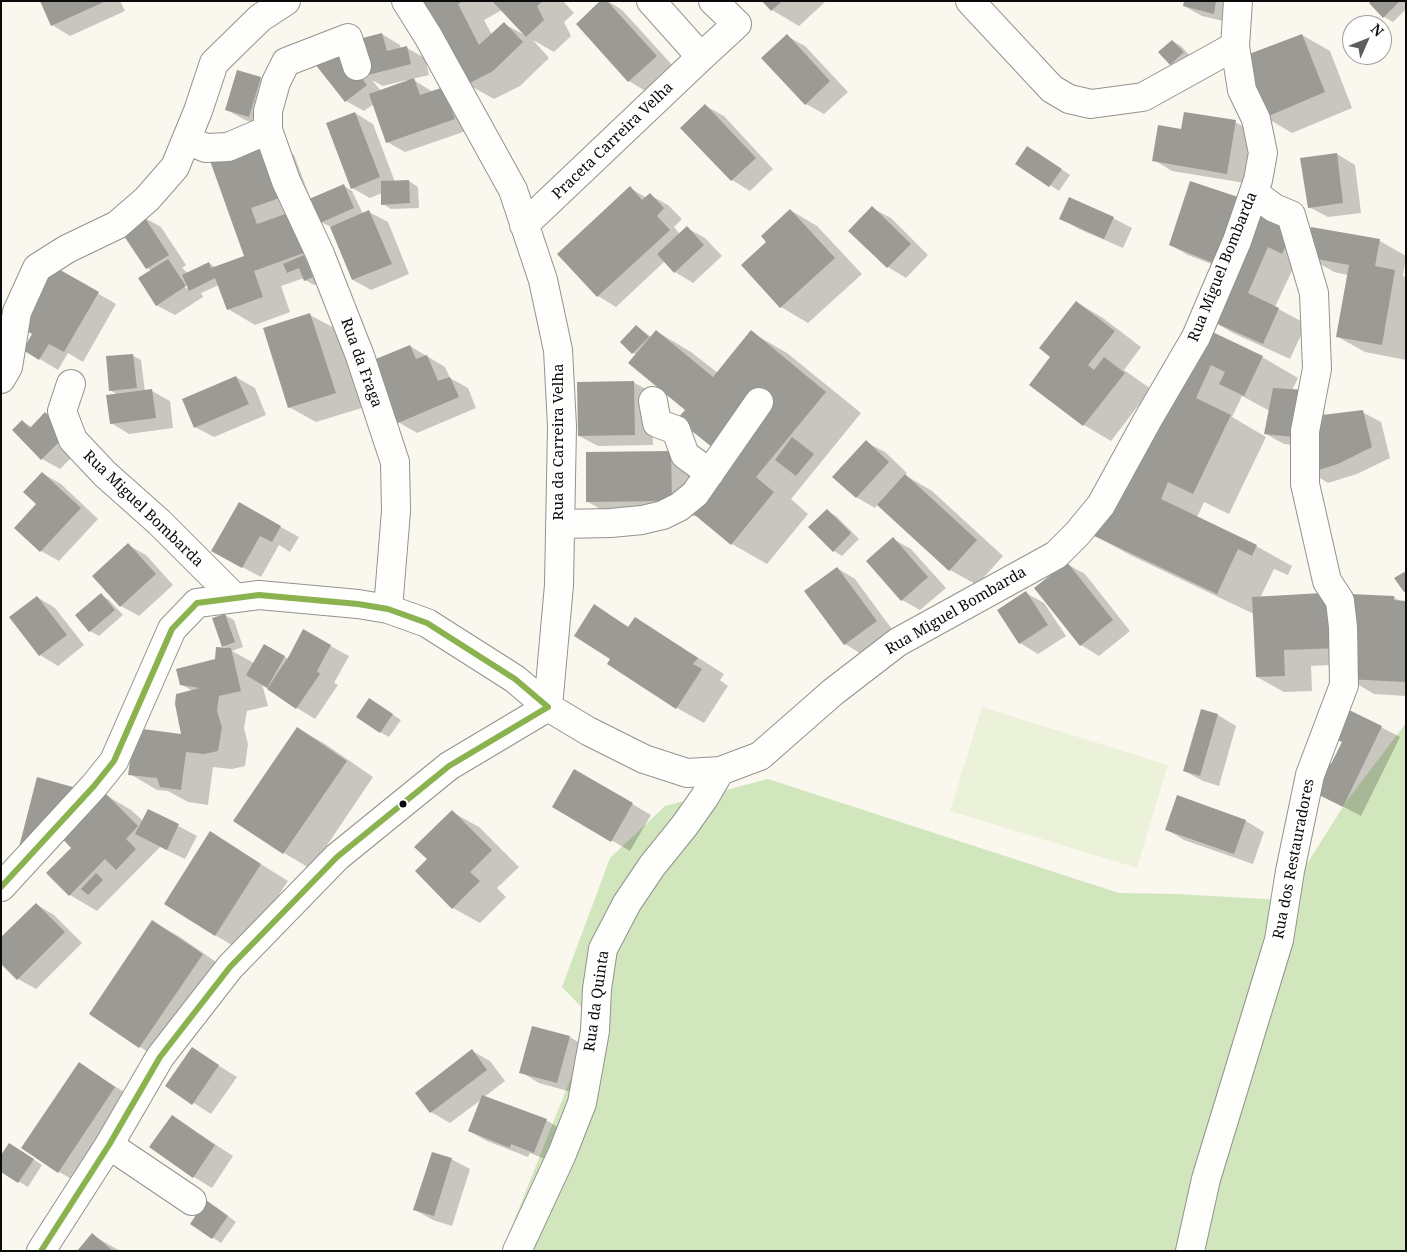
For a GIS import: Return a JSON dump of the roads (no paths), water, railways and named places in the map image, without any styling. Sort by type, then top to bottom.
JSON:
[{"type":"street","points":[[1,379],[8,367],[17,312],[37,268],[67,249],[117,225],[148,199],[175,167],[198,111],[214,63],[260,18],[286,1]]},
{"type":"street","name":"Rua da Carreira Velha","points":[[406,1],[428,36],[513,190],[543,280],[558,350],[562,426],[559,585],[548,707]]},
{"type":"street","points":[[651,1],[701,57]]},
{"type":"street","name":"Praceta Carreira Velha","points":[[524,225],[737,24],[713,1]]},
{"type":"street","points":[[970,1],[1052,89],[1068,99],[1091,104],[1143,96],[1235,46]]},
{"type":"street","name":"Rua Miguel Bombarda","points":[[1,887],[94,786],[114,761],[172,628],[197,603],[259,595],[358,604],[388,609],[427,623],[515,679],[548,707],[588,731],[644,759],[687,773],[720,771],[760,756],[833,692],[898,642],[1056,555],[1077,534],[1101,505],[1147,421],[1196,338],[1237,241],[1258,180],[1263,153],[1256,119],[1242,90],[1235,46],[1238,1]]},
{"type":"street","name":"Rua da Fraga","points":[[357,66],[348,38],[286,62],[276,82],[268,111],[268,130],[286,181],[320,254],[360,356],[395,462],[396,511],[388,609]]},
{"type":"street","points":[[186,140],[206,148],[228,147],[268,130]]},
{"type":"street","name":"Rua dos Restauradores","points":[[1190,1251],[1206,1179],[1279,940],[1290,870],[1310,775],[1344,685],[1343,627],[1340,601],[1327,581],[1305,484],[1305,431],[1317,369],[1314,293],[1292,215],[1274,208],[1254,192]]},
{"type":"street","name":"Rua Miguel Bombarda","points":[[71,384],[62,411],[73,440],[105,474],[159,522],[235,598]]},
{"type":"street","points":[[653,402],[657,423],[676,430],[686,455],[710,472]]},
{"type":"street","points":[[560,524],[642,520],[679,508],[695,494],[759,402]]},
{"type":"street","points":[[41,1251],[160,1057],[224,975],[337,858],[449,766],[548,707]]},
{"type":"street","name":"Rua da Quinta","points":[[516,1251],[562,1154],[582,1103],[595,1030],[597,988],[603,949],[626,903],[652,866],[686,825],[720,771]]},
{"type":"street","points":[[108,1144],[192,1201]]}]
